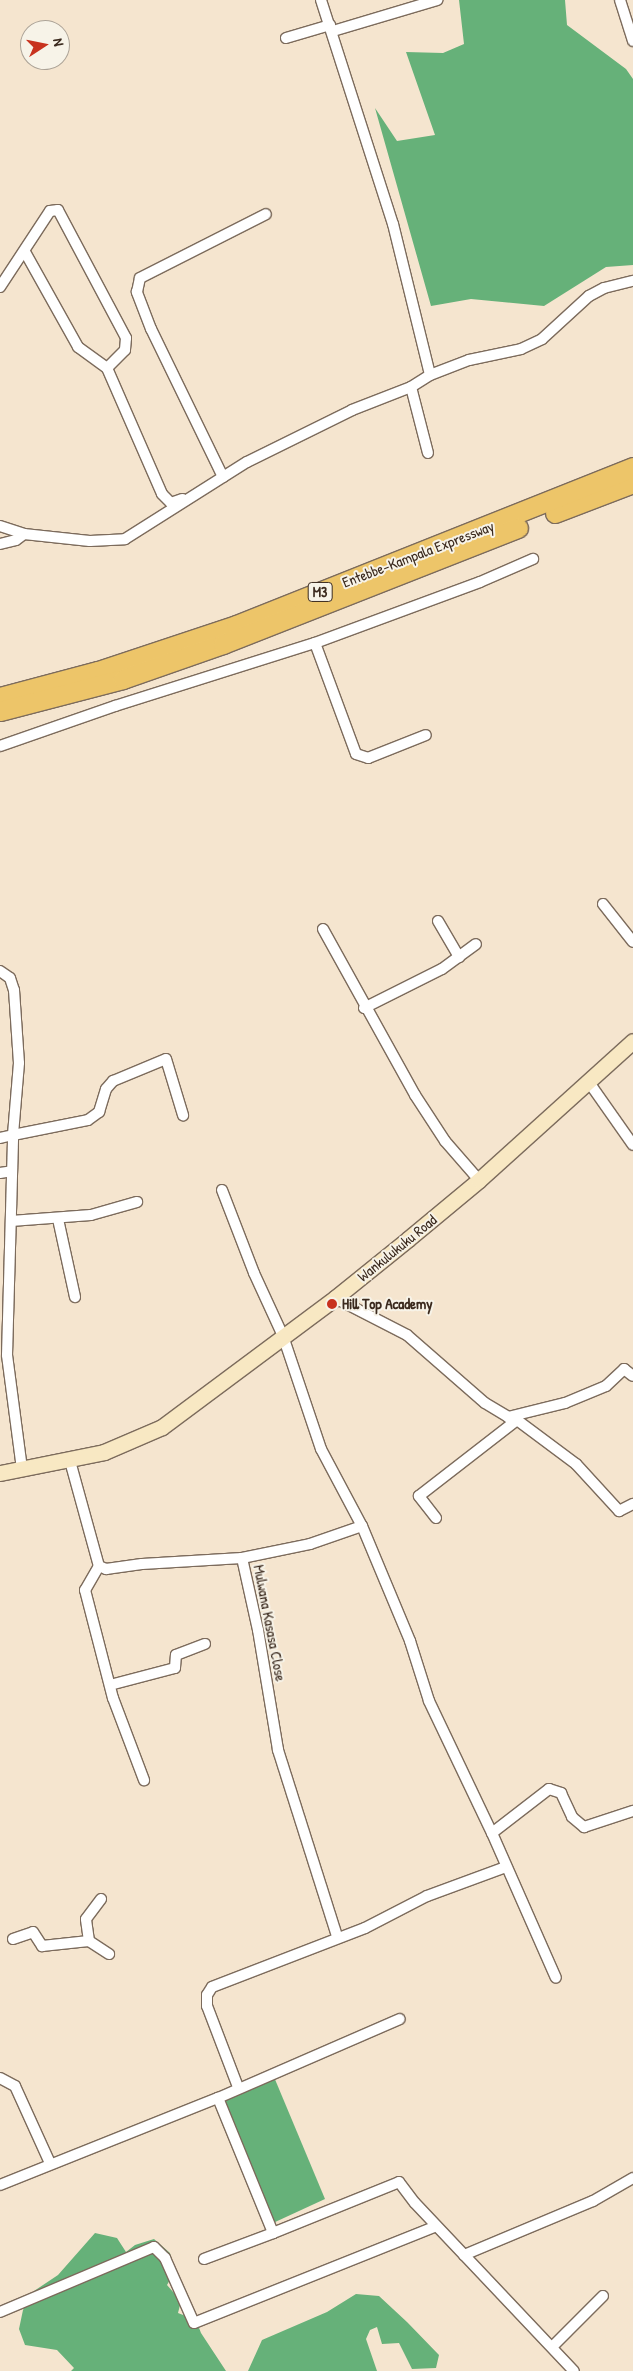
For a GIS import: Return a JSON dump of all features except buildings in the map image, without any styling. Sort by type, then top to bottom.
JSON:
[{"type":"highway","name":"Entebbe–Kampala Expressway","points":[[0,697],[98,671],[236,625],[633,467]]},
{"type":"highway","name":"Entebbe–Kampala Expressway","points":[[0,711],[123,679],[223,644],[633,483]]},
{"type":"main road","name":"Wankulukuku Road","points":[[0,1473],[70,1461],[104,1452],[162,1426],[335,1298],[479,1180],[633,1040]]},
{"type":"street","points":[[321,0],[393,224],[430,375]]},
{"type":"street","points":[[286,38],[437,0]]},
{"type":"street","points":[[620,0],[633,41]]},
{"type":"street","points":[[0,287],[50,212],[58,210],[126,338],[125,350],[107,368]]},
{"type":"street","points":[[223,477],[151,329],[137,292],[140,278],[266,214]]},
{"type":"street","points":[[25,252],[78,347],[107,368],[162,494],[171,503],[188,499]]},
{"type":"street","points":[[0,526],[24,534],[90,541],[126,539],[223,477],[352,410],[411,387],[430,375],[469,360],[521,349],[542,339],[589,296],[604,288],[633,281]]},
{"type":"street","points":[[411,387],[428,453]]},
{"type":"street","points":[[0,544],[16,540],[24,534]]},
{"type":"street","points":[[0,746],[315,643],[480,582],[533,559]]},
{"type":"street","points":[[315,643],[356,754],[368,758],[426,734]]},
{"type":"street","points":[[603,904],[629,928],[633,942]]},
{"type":"street","points":[[438,921],[459,957]]},
{"type":"street","points":[[323,929],[364,1008],[415,1095],[445,1141],[479,1180]]},
{"type":"street","points":[[364,1008],[442,969],[476,944]]},
{"type":"street","points":[[0,971],[10,978],[16,1006],[18,1063],[13,1135],[6,1355],[22,1469]]},
{"type":"street","points":[[0,1138],[88,1120],[99,1112],[106,1089],[113,1081],[166,1059],[183,1114]]},
{"type":"street","points":[[588,1081],[633,1145]]},
{"type":"street","points":[[0,1174],[12,1171]]},
{"type":"street","points":[[222,1190],[254,1273],[283,1336],[321,1449],[362,1526],[410,1641],[429,1701],[492,1833],[556,1978]]},
{"type":"street","points":[[10,1221],[58,1219],[91,1215],[137,1202]]},
{"type":"street","points":[[58,1219],[75,1297]]},
{"type":"street","points":[[335,1298],[407,1335],[486,1402],[576,1464],[619,1511],[633,1504]]},
{"type":"street","points":[[436,1518],[419,1496],[513,1419],[565,1403],[606,1386],[624,1369],[633,1376]]},
{"type":"street","points":[[70,1461],[99,1566],[85,1590],[110,1685],[144,1780]]},
{"type":"street","points":[[242,1558],[310,1544],[362,1526]]},
{"type":"street","name":"Mulwana Kasasa Close","points":[[99,1566],[106,1569],[142,1564],[242,1558],[258,1630],[278,1750],[337,1936]]},
{"type":"street","points":[[110,1685],[174,1668],[176,1654],[205,1644]]},
{"type":"street","points":[[492,1833],[549,1789],[561,1794],[572,1817],[584,1827],[633,1811]]},
{"type":"street","points":[[238,2087],[207,2006],[207,1995],[223,1981],[337,1936],[365,1928],[427,1896],[506,1867]]},
{"type":"street","points":[[89,1940],[86,1919],[101,1899]]},
{"type":"street","points":[[14,1939],[33,1932],[42,1946],[89,1940],[109,1954]]},
{"type":"street","points":[[0,2185],[50,2163],[218,2098],[238,2087],[400,2019]]},
{"type":"street","points":[[0,2078],[15,2086],[50,2163]]},
{"type":"street","points":[[218,2098],[273,2233]]},
{"type":"street","points":[[464,2255],[593,2200],[633,2178]]},
{"type":"street","points":[[204,2259],[399,2182],[436,2226],[574,2371]]},
{"type":"street","points":[[0,2312],[154,2247],[165,2258],[194,2323],[436,2226]]},
{"type":"street","points":[[552,2347],[603,2296]]},
{"type":"green space","points":[[459,0],[565,0],[567,25],[626,69],[633,79],[633,265],[606,267],[544,306],[471,299],[431,306],[375,108],[397,141],[435,135],[406,52],[443,53],[464,44]]},
{"type":"green space","points":[[274,2077],[325,2199],[273,2223],[224,2100]]},
{"type":"green space","points":[[95,2233],[117,2238],[126,2252],[135,2245],[154,2239],[170,2253],[174,2273],[167,2285],[181,2301],[178,2313],[196,2320],[201,2333],[226,2371],[71,2371],[74,2368],[57,2350],[25,2345],[19,2329],[23,2310],[34,2291],[58,2275]]},
{"type":"green space","points":[[356,2294],[379,2296],[439,2355],[436,2368],[412,2369],[399,2343],[382,2344],[377,2327],[370,2330],[366,2339],[377,2371],[248,2371],[262,2340],[327,2312]]},
{"type":"place","name":"Hill Top Academy","points":[[332,1304]]}]
